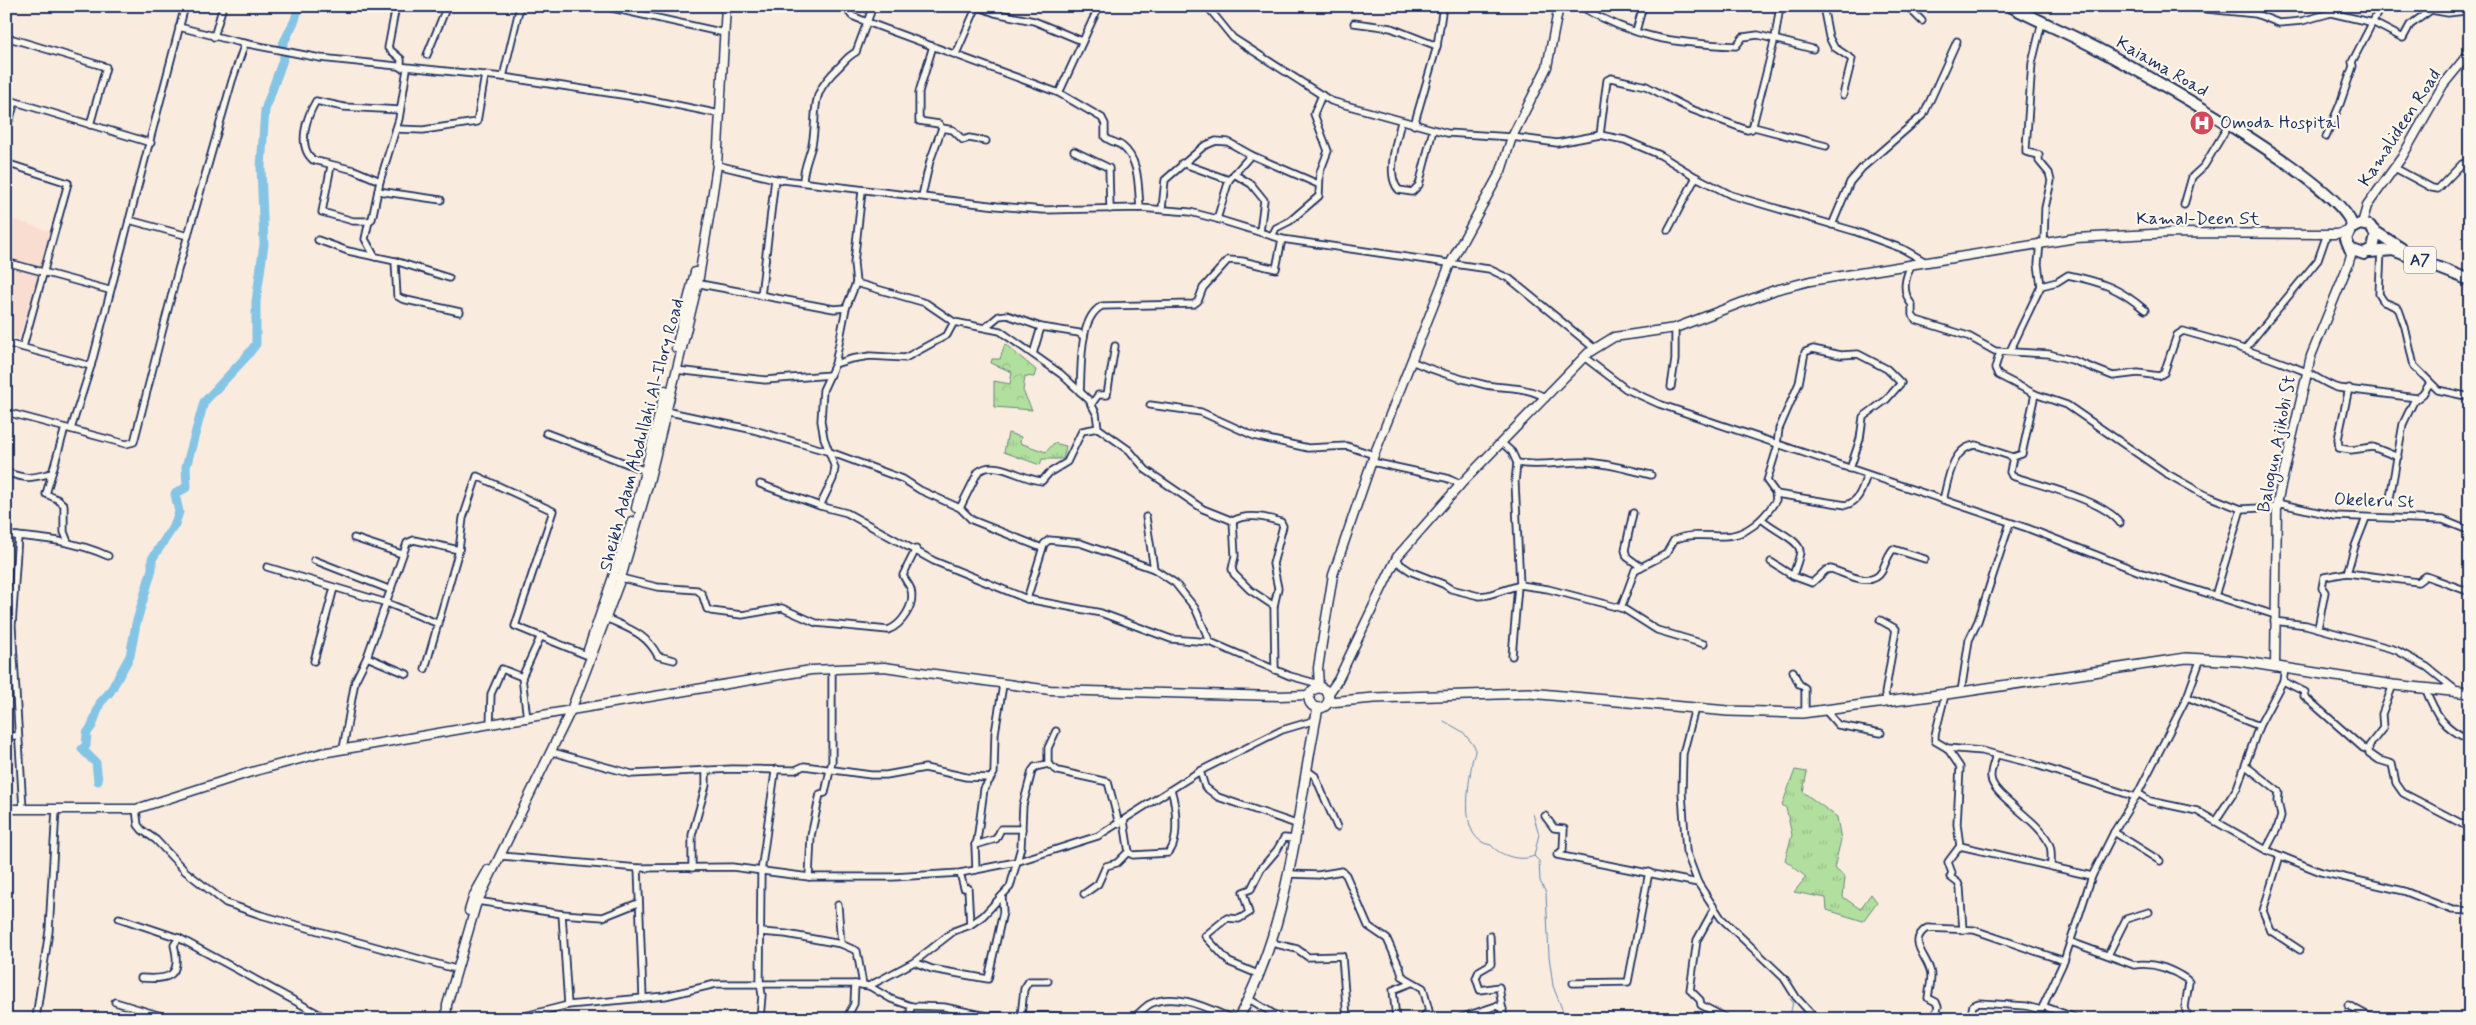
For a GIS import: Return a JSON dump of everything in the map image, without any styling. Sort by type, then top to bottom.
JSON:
[{"type":"highway","name":"Kaiama Road","points":[[2010,6],[2114,58],[2228,126],[2319,186],[2349,217],[2352,224],[2350,230]]},
{"type":"highway","name":"Kaiama Road","points":[[2021,6],[2088,39],[2147,72],[2282,154],[2323,183],[2364,224]]},
{"type":"highway","points":[[2364,224],[2374,230],[2377,240],[2365,253],[2354,252],[2348,244],[2350,230],[2364,224]]},
{"type":"highway","name":"A7","points":[[2374,230],[2398,247],[2470,276]]},
{"type":"highway","name":"A7","points":[[2365,253],[2381,250],[2401,253],[2470,280]]},
{"type":"main road","points":[[1329,697],[1326,706],[1318,708],[1312,705],[1309,695],[1319,686],[1329,697],[1356,699],[1529,693],[1696,708],[1805,713],[1945,695],[2172,659],[2201,658],[2285,668],[2393,685],[2470,693]]},
{"type":"main road","points":[[1238,1019],[1260,975],[1272,943],[1299,825],[1318,708]]},
{"type":"street","points":[[68,542],[64,532],[64,505],[46,494],[91,366],[109,290],[151,143],[185,6]]},
{"type":"street","points":[[214,37],[223,6]]},
{"type":"street","points":[[375,257],[365,239],[396,129],[404,68],[401,59],[388,48],[396,6]]},
{"type":"street","points":[[427,55],[447,6]]},
{"type":"street","points":[[503,77],[520,6]]},
{"type":"street","points":[[603,6],[720,32]]},
{"type":"street","name":"Sheikh Adam Abdullahi Al-Ilory Road","points":[[444,1018],[474,895],[509,834],[552,752],[606,618],[618,577],[695,283],[707,205],[715,113],[721,6]]},
{"type":"street","name":"Sheikh Adam Abdullahi Al-Ilory Road","points":[[444,1018],[452,968],[478,901],[501,856],[509,834],[568,711],[586,655],[618,577],[649,482],[695,283],[717,165],[726,6]]},
{"type":"street","points":[[844,6],[852,16],[1059,94],[1102,118],[1105,124],[1104,137],[1120,144],[1132,155],[1136,169],[1140,208]]},
{"type":"street","points":[[803,182],[812,146],[813,115],[819,92],[829,75],[848,56],[856,52],[873,6]]},
{"type":"street","points":[[956,54],[978,6],[995,13],[1034,21],[1082,41]]},
{"type":"street","points":[[1059,94],[1099,6]]},
{"type":"street","points":[[1207,6],[1234,38],[1331,101],[1433,130],[1557,143],[1600,135],[1625,140],[1641,146],[1731,195],[1832,225],[1903,249],[1924,261]]},
{"type":"street","points":[[1414,125],[1437,46],[1443,6]]},
{"type":"street","points":[[760,484],[820,506],[847,513],[916,549],[934,561],[1027,599],[1101,613],[1171,639],[1210,642],[1275,670],[1319,686],[1318,668],[1333,575],[1373,458],[1450,264],[1501,171],[1512,137],[1547,67],[1560,6]]},
{"type":"street","points":[[1580,6],[1617,26],[1636,31],[1648,38],[1689,44],[1736,46],[1745,37],[1758,36],[1775,38],[1813,49]]},
{"type":"street","points":[[1636,31],[1643,6]]},
{"type":"street","points":[[1754,127],[1775,38],[1780,6]]},
{"type":"street","points":[[1823,6],[1829,37],[1834,47],[1852,59],[1843,95]]},
{"type":"street","points":[[1907,6],[1922,21]]},
{"type":"street","points":[[2177,6],[2256,14],[2279,23],[2302,21],[2331,13],[2374,23],[2403,38],[2410,25],[2431,10],[2467,12]]},
{"type":"street","points":[[2326,137],[2340,104],[2353,66],[2352,62],[2374,23],[2381,6]]},
{"type":"street","points":[[2454,6],[2467,12]]},
{"type":"street","points":[[2010,351],[2041,286],[2038,264],[2050,181],[2049,173],[2039,161],[2039,155],[2026,152],[2026,140],[2032,63],[2042,22]]},
{"type":"street","points":[[1354,23],[1391,28],[1437,46]]},
{"type":"street","points":[[179,28],[214,37],[320,58],[503,77],[642,98],[715,113]]},
{"type":"street","points":[[6,37],[106,67],[90,124]]},
{"type":"street","points":[[1832,225],[1850,182],[1862,168],[1924,114],[1957,41]]},
{"type":"street","points":[[6,412],[126,444],[134,442],[188,236],[245,43]]},
{"type":"street","points":[[933,46],[919,92],[919,121],[939,124],[942,128],[953,130],[963,140],[969,138],[986,141]]},
{"type":"street","name":"Kamalideen Road","points":[[2364,224],[2365,210],[2395,168],[2443,85],[2470,52]]},
{"type":"street","points":[[396,129],[423,130],[477,122],[485,75]]},
{"type":"street","points":[[1600,135],[1608,78],[1646,86],[1688,108],[1747,130],[1754,127],[1826,146]]},
{"type":"street","points":[[1272,236],[1276,228],[1290,221],[1319,196],[1318,184],[1328,151],[1314,114],[1322,95]]},
{"type":"street","points":[[6,99],[151,143]]},
{"type":"street","points":[[380,181],[354,170],[331,166],[313,160],[307,153],[303,143],[316,101],[344,107],[400,110]]},
{"type":"street","points":[[6,130],[16,102]]},
{"type":"street","points":[[1401,122],[1393,159],[1393,181],[1400,190],[1412,192],[1419,185],[1433,130]]},
{"type":"street","points":[[2184,205],[2192,177],[2204,166],[2228,126]]},
{"type":"street","points":[[922,196],[930,161],[942,128]]},
{"type":"street","points":[[1162,209],[1166,180],[1182,163],[1204,146],[1216,141],[1228,142],[1318,184]]},
{"type":"street","points":[[1074,151],[1109,168],[1110,209]]},
{"type":"street","points":[[1217,218],[1229,180],[1251,154]]},
{"type":"street","points":[[2395,168],[2432,188],[2438,189],[2462,164],[2470,161]]},
{"type":"street","points":[[6,162],[68,184],[23,348]]},
{"type":"street","points":[[1182,163],[1229,180]]},
{"type":"street","points":[[717,165],[775,179],[862,191],[1043,210],[1162,209],[1217,218],[1282,239],[1489,269],[1503,274],[1594,348]]},
{"type":"street","points":[[331,166],[322,212],[353,221],[369,221]]},
{"type":"street","points":[[1234,174],[1251,184],[1264,200],[1260,232]]},
{"type":"street","points":[[1668,230],[1696,177]]},
{"type":"street","points":[[761,296],[775,179]]},
{"type":"street","points":[[378,191],[442,200]]},
{"type":"street","points":[[820,506],[833,479],[835,468],[824,438],[821,406],[823,390],[836,364],[846,308],[856,283],[854,263],[862,191]]},
{"type":"street","points":[[129,220],[188,236]]},
{"type":"street","name":"Kamal-Deen St","points":[[1329,697],[1397,557],[1461,484],[1503,444],[1584,357],[1594,348],[1614,337],[1675,328],[1775,290],[1844,274],[2060,239],[2124,234],[2336,234],[2350,230]]},
{"type":"street","points":[[2245,349],[2318,260],[2327,234]]},
{"type":"street","points":[[2336,234],[2348,244],[2351,255],[2348,265]]},
{"type":"street","points":[[1080,392],[1084,337],[1094,310],[1102,306],[1194,304],[1198,301],[1203,288],[1228,260],[1242,261],[1276,269],[1282,239]]},
{"type":"street","points":[[318,240],[348,251],[395,262],[449,278]]},
{"type":"street","points":[[2381,250],[2379,294],[2384,302],[2397,308],[2405,327],[2412,362],[2430,383],[2442,392],[2470,397]]},
{"type":"street","points":[[2348,265],[2365,253]]},
{"type":"street","points":[[6,262],[109,290]]},
{"type":"street","points":[[395,262],[397,296],[402,300],[460,312]]},
{"type":"street","points":[[1912,264],[1905,279],[1905,288],[1907,300],[1912,305],[1912,315],[1916,320],[1968,336],[2000,352],[2036,352],[2072,360],[2116,377],[2138,373],[2162,375],[2179,332],[2245,349],[2306,372],[2327,384],[2417,398]]},
{"type":"street","name":"Balogun Ajikobi St","points":[[2275,667],[2274,618],[2277,505],[2306,372],[2348,265]]},
{"type":"street","points":[[2041,286],[2057,282],[2068,275],[2111,286],[2126,294],[2145,310]]},
{"type":"street","points":[[695,283],[819,307],[846,308]]},
{"type":"street","points":[[856,283],[926,303],[954,322],[987,326],[1000,331],[1061,374],[1080,392],[1096,413],[1098,428]]},
{"type":"street","points":[[987,326],[1003,314],[1042,327],[1079,333],[1084,337]]},
{"type":"street","points":[[836,364],[851,358],[870,356],[905,358],[947,335],[954,322]]},
{"type":"street","points":[[1033,354],[1042,327]]},
{"type":"street","points":[[1671,387],[1675,360],[1675,328]]},
{"type":"street","points":[[6,343],[91,366]]},
{"type":"street","points":[[1091,405],[1098,395],[1107,396],[1115,346]]},
{"type":"street","points":[[1621,608],[1632,574],[1666,554],[1674,540],[1705,534],[1726,536],[1740,533],[1762,519],[1776,500],[1776,494],[1767,480],[1780,429],[1799,383],[1805,352],[1813,349],[1841,355],[1858,354],[1887,369],[1901,383],[1886,400],[1864,417],[1860,439],[1850,469]]},
{"type":"street","points":[[2000,352],[1996,372],[2036,394],[2067,405],[2164,472],[2204,494],[2241,509],[2215,596]]},
{"type":"street","points":[[1584,357],[1626,389],[1659,404],[2010,522],[2096,557],[2215,596],[2274,618],[2396,650],[2427,668],[2457,692]]},
{"type":"street","points":[[1411,361],[1451,377],[1489,385],[1519,387],[1546,398]]},
{"type":"street","points":[[676,370],[765,380],[831,375]]},
{"type":"street","points":[[2390,498],[2403,424],[2417,398],[2423,394],[2430,383]]},
{"type":"street","points":[[2349,388],[2338,439],[2340,448],[2351,450],[2373,448],[2398,457]]},
{"type":"street","points":[[1944,500],[1956,457],[1971,446],[1976,445],[2013,457],[2022,454],[2036,394]]},
{"type":"street","points":[[1150,405],[1200,412],[1254,436],[1308,448],[1347,446],[1373,458],[1446,478],[1461,484]]},
{"type":"street","points":[[665,411],[754,430],[830,452],[903,479],[920,490],[960,508],[972,520],[1042,548]]},
{"type":"street","points":[[960,508],[978,472],[982,468],[996,467],[1042,481],[1049,473],[1067,462],[1082,431],[1098,428],[1129,450],[1146,470],[1202,509],[1233,521]]},
{"type":"street","points":[[546,433],[646,471]]},
{"type":"street","points":[[1503,444],[1512,452],[1516,463],[1519,586],[1512,656]]},
{"type":"street","points":[[2013,457],[2010,472],[2012,476],[2077,497],[2112,514],[2120,523]]},
{"type":"street","points":[[1516,463],[1537,466],[1560,462],[1587,462],[1651,475]]},
{"type":"street","points":[[6,472],[21,478],[42,477],[52,473]]},
{"type":"street","points":[[1776,494],[1846,505],[1854,502],[1859,496],[1867,475]]},
{"type":"street","points":[[425,669],[459,550],[463,518],[477,476],[553,511],[515,626],[586,655]]},
{"type":"street","name":"Okeleru St","points":[[2241,509],[2277,505],[2320,514],[2366,518],[2434,519],[2453,523],[2470,531]]},
{"type":"street","points":[[1633,513],[1625,550],[1627,557],[1641,567]]},
{"type":"street","points":[[1146,517],[1154,569]]},
{"type":"street","points":[[1233,521],[1240,517],[1261,517],[1281,522],[1283,526],[1272,566],[1278,588],[1274,606],[1275,670]]},
{"type":"street","points":[[2347,573],[2366,518]]},
{"type":"street","points":[[1762,519],[1769,527],[1796,541],[1799,546],[1800,552],[1793,576]]},
{"type":"street","points":[[1233,521],[1235,556],[1232,569],[1234,574],[1250,590],[1274,606]]},
{"type":"street","points":[[1961,692],[1970,640],[1978,622],[2010,522]]},
{"type":"street","points":[[6,535],[46,538],[68,542],[108,556]]},
{"type":"street","points":[[18,536],[12,626],[23,809]]},
{"type":"street","points":[[354,538],[402,554]]},
{"type":"street","points":[[343,749],[356,681],[367,658],[392,590],[402,554],[409,540],[459,550]]},
{"type":"street","points":[[1027,599],[1042,548],[1049,540],[1065,540],[1108,551],[1154,569],[1175,583],[1195,608],[1210,642]]},
{"type":"street","points":[[618,577],[657,587],[697,590],[702,594],[707,609],[711,611],[742,615],[782,608],[816,623],[888,630],[896,625],[911,604],[911,588],[903,576],[916,549]]},
{"type":"street","points":[[1771,562],[1793,576],[1812,583],[1826,570],[1831,569],[1866,580],[1873,580],[1878,577],[1893,549],[1925,558]]},
{"type":"street","points":[[1397,557],[1400,564],[1412,572],[1443,584],[1450,589],[1488,595],[1519,586],[1548,589],[1621,608],[1656,630],[1704,644]]},
{"type":"street","points":[[314,560],[392,590]]},
{"type":"street","points":[[267,568],[387,603],[439,624]]},
{"type":"street","points":[[2318,628],[2325,592],[2322,588],[2324,577],[2347,573],[2418,582],[2426,576],[2470,592]]},
{"type":"street","points":[[314,661],[334,588]]},
{"type":"street","points":[[606,618],[641,634],[651,642],[658,656],[674,660]]},
{"type":"street","points":[[1880,620],[1896,630],[1885,694],[1887,702]]},
{"type":"street","points":[[527,719],[522,677],[541,636]]},
{"type":"street","points":[[367,658],[407,674]]},
{"type":"street","points":[[2037,1019],[2064,961],[2092,876],[2114,832],[2137,795],[2187,697],[2201,658]]},
{"type":"street","points":[[6,809],[136,809],[248,773],[343,749],[811,670],[884,667],[934,672],[1003,685],[1050,690],[1279,696],[1309,695]]},
{"type":"street","points":[[2216,820],[2237,788],[2259,726],[2283,681],[2285,668]]},
{"type":"street","points":[[490,725],[491,694],[502,669],[522,677]]},
{"type":"street","points":[[809,877],[811,836],[820,794],[825,793],[831,769],[832,669]]},
{"type":"street","points":[[1793,670],[1799,684],[1805,688],[1805,713]]},
{"type":"street","points":[[2283,681],[2305,692],[2304,696],[2362,748],[2368,750],[2373,757],[2392,764],[2397,786],[2402,793],[2470,828]]},
{"type":"street","points":[[976,870],[975,845],[978,841],[984,789],[989,778],[994,773],[995,733],[1003,685]]},
{"type":"street","points":[[2368,750],[2383,728],[2382,714],[2393,685]]},
{"type":"street","points":[[2425,688],[2434,710],[2450,731],[2470,740]]},
{"type":"street","points":[[1945,695],[1935,741],[1946,748],[1960,767],[1957,824],[1960,846],[1948,862],[1952,873],[1950,877],[1958,883],[1960,888],[1963,930]]},
{"type":"street","points":[[2187,697],[2259,726]]},
{"type":"street","points":[[1696,708],[1684,754],[1682,793],[1686,851],[1698,883],[1714,909],[1741,939],[1784,978],[1796,998],[1816,1019]]},
{"type":"street","points":[[1826,711],[1838,725],[1881,733]]},
{"type":"street","points":[[501,856],[638,868],[732,868],[809,877],[893,877],[960,873],[1016,862],[1082,842],[1122,823],[1200,771],[1282,730],[1316,720]]},
{"type":"street","points":[[1048,764],[1048,748],[1056,731]]},
{"type":"street","points":[[6,736],[18,736]]},
{"type":"street","points":[[1946,748],[1974,750],[2030,763],[2137,795],[2150,801],[2182,806],[2216,820],[2266,850],[2321,872],[2404,891],[2452,910],[2470,911]]},
{"type":"street","points":[[552,752],[632,774],[706,770],[795,770],[804,766],[886,775],[925,768],[966,777],[989,778]]},
{"type":"street","points":[[1996,755],[1991,780],[1995,788],[2029,818],[2047,839],[2051,847],[2050,866]]},
{"type":"street","points":[[866,986],[914,962],[954,931],[970,926],[984,916],[1010,887],[1021,847],[1023,805],[1032,771],[1035,767],[1048,764],[1058,771],[1108,782],[1129,851],[1133,855],[1168,853],[1172,850],[1176,808],[1171,790]]},
{"type":"street","points":[[2246,766],[2279,792],[2278,801],[2281,816],[2277,829],[2266,850]]},
{"type":"street","points":[[760,1019],[762,995],[760,983],[761,872],[771,796],[777,769]]},
{"type":"street","points":[[692,868],[692,835],[706,785],[706,770]]},
{"type":"street","points":[[1200,771],[1205,787],[1218,797],[1299,825]]},
{"type":"street","points":[[1308,771],[1315,776],[1337,828]]},
{"type":"street","points":[[36,1018],[49,932],[56,808]]},
{"type":"street","points":[[136,809],[138,825],[142,830],[156,840],[185,871],[226,903],[261,915],[452,968]]},
{"type":"street","points":[[1544,816],[1554,828],[1564,829],[1563,850],[1558,855],[1698,883]]},
{"type":"street","points":[[975,845],[996,839],[1001,829],[1022,829]]},
{"type":"street","points":[[2114,832],[2160,861]]},
{"type":"street","points":[[1260,975],[1229,962],[1205,936],[1227,918],[1239,919],[1249,913],[1244,892],[1251,889],[1261,870],[1284,838],[1296,839]]},
{"type":"street","points":[[1960,846],[2092,876]]},
{"type":"street","points":[[1084,894],[1098,884],[1106,866],[1116,863],[1129,851]]},
{"type":"street","points":[[2280,856],[2263,911],[2271,931],[2300,950]]},
{"type":"street","points":[[638,868],[643,998]]},
{"type":"street","points":[[1289,874],[1318,874],[1342,871],[1348,877],[1368,926],[1387,939],[1402,976],[1411,984],[1423,988],[1429,1012],[1424,1016],[1426,1019]]},
{"type":"street","points":[[1574,983],[1628,982],[1649,872]]},
{"type":"street","points":[[960,873],[964,888],[968,888],[970,926]]},
{"type":"street","points":[[914,962],[932,969],[988,979],[1003,912],[1002,896]]},
{"type":"street","points":[[478,901],[562,914],[603,917],[638,903]]},
{"type":"street","points":[[838,905],[841,944]]},
{"type":"street","points":[[1714,909],[1697,940],[1690,990],[1700,1000],[1701,1004],[1728,1019]]},
{"type":"street","points":[[2108,956],[2126,919],[2149,912]]},
{"type":"street","points":[[562,914],[568,1005]]},
{"type":"street","points":[[119,918],[179,938],[328,1019]]},
{"type":"street","points":[[1934,1019],[1938,1005],[1928,998],[1930,970],[1920,951],[1918,938],[1923,930],[1931,927],[1974,930],[2064,961]]},
{"type":"street","points":[[761,932],[786,934],[841,944],[857,951],[866,986]]},
{"type":"street","points":[[1490,936],[1491,964],[1479,971],[1476,978],[1480,990],[1499,987],[1504,1019]]},
{"type":"street","points":[[141,978],[161,980],[169,976],[176,966],[174,945],[179,938]]},
{"type":"street","points":[[2071,942],[2134,965],[2142,964],[2164,968],[2186,979],[2189,982],[2185,1007],[2188,1019]]},
{"type":"street","points":[[1272,943],[1297,950],[1308,957],[1342,956],[1347,1019]]},
{"type":"street","points":[[1021,1016],[1024,989],[1028,986],[1029,981],[1048,981]]},
{"type":"street","points":[[513,1019],[568,1005],[665,996],[716,984],[760,983],[855,984],[866,986],[911,1006],[944,1007],[987,1016],[1098,1019]]},
{"type":"street","points":[[846,1019],[854,1004],[855,984]]},
{"type":"street","points":[[1396,1019],[1393,990],[1411,984]]},
{"type":"street","points":[[1249,999],[1282,1019]]},
{"type":"street","points":[[1131,1019],[1150,1004],[1171,1000],[1204,1007],[1233,1019]]},
{"type":"street","points":[[115,1002],[171,1019]]},
{"type":"street","points":[[1970,1019],[1973,1005],[1979,1003],[2042,1008],[2079,1019]]},
{"type":"street","points":[[2348,1005],[2374,1019]]},
{"type":"street","points":[[910,1019],[911,1006]]},
{"type":"street","points":[[1457,1019],[1496,1006],[1503,1009]]},
{"type":"street","points":[[444,1018],[455,1019]]},
{"type":"shaded area","points":[[6,217],[55,233],[18,339],[6,336]]},
{"type":"green space","points":[[1005,344],[1036,370],[1034,377],[1025,376],[1023,391],[1032,410],[994,407],[994,381],[1010,384],[1012,372],[991,363],[992,359],[1000,359]]},
{"type":"green space","points":[[1008,433],[1021,437],[1020,443],[1046,452],[1054,443],[1066,446],[1063,459],[1042,459],[1040,465],[1004,452]]},
{"type":"green space","points":[[1795,770],[1807,772],[1803,792],[1837,817],[1841,840],[1834,868],[1845,877],[1843,897],[1860,909],[1871,894],[1877,902],[1863,921],[1827,910],[1826,898],[1794,892],[1806,877],[1785,860],[1792,835],[1786,808],[1782,805]]},
{"type":"waterway","points":[[98,781],[96,763],[82,749],[86,746],[87,733],[92,726],[100,703],[110,692],[130,656],[136,624],[152,569],[152,559],[175,524],[179,512],[175,494],[187,487],[186,467],[204,402],[256,344],[256,302],[264,244],[261,167],[265,110],[285,54],[282,46],[295,20],[299,6]]},
{"type":"waterway","points":[[1444,721],[1463,732],[1475,747],[1468,797],[1469,823],[1473,833],[1480,841],[1491,845],[1505,855],[1517,858],[1534,856]]},
{"type":"waterway","points":[[1533,814],[1539,834],[1534,856],[1539,861],[1540,881],[1546,893],[1549,956],[1553,986],[1566,1019]]},
{"type":"waterway","points":[[1787,1019],[1790,1016],[1793,1002],[1790,999]]},
{"type":"place","name":"Omoda Hospital","points":[[2202,123]]}]
